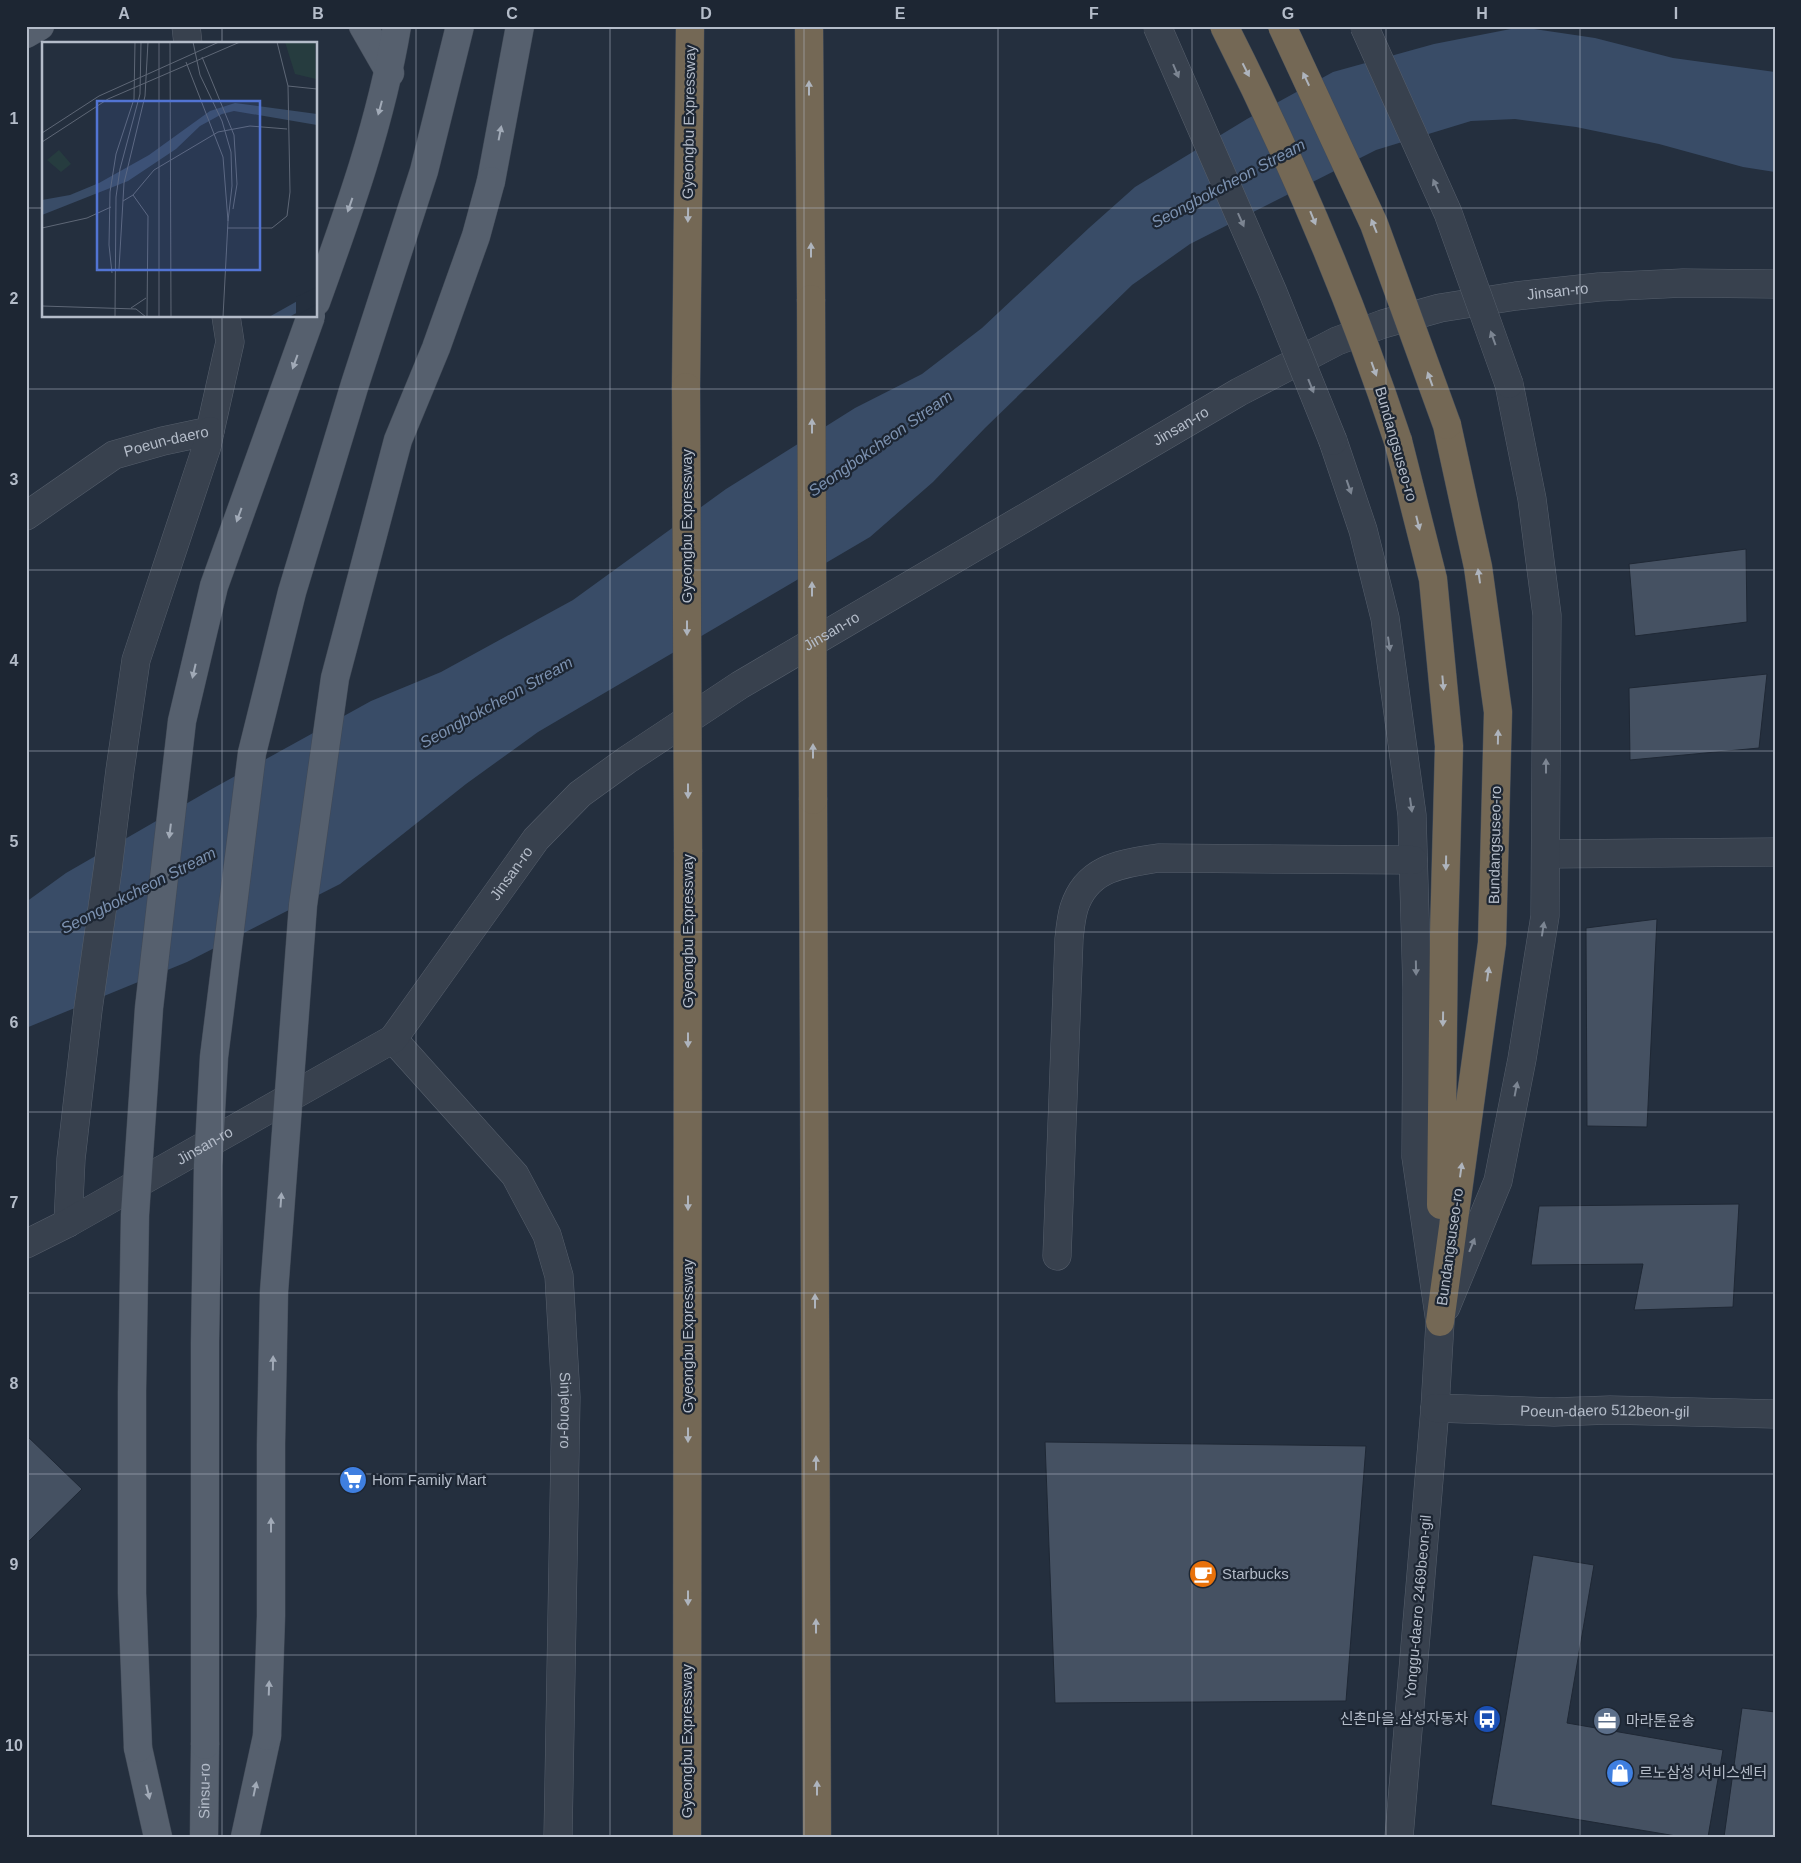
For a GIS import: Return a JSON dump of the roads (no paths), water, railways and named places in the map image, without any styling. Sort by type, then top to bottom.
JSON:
[{"type":"highway","name":"Gyeongbu Expressway","points":[[687,1837],[688,852],[686,387],[690,26]]},
{"type":"highway","points":[[809,26],[817,1837]]},
{"type":"highway","name":"Bundangsuseo-ro","points":[[1224,26],[1260,97],[1310,210],[1374,368],[1398,442],[1433,579],[1449,746],[1444,935],[1440,1322]]},
{"type":"highway","name":"Bundangsuseo-ro","points":[[1282,26],[1374,224],[1447,425],[1478,567],[1498,712],[1492,943],[1440,1322]]},
{"type":"main road","points":[[26,34],[40,26]]},
{"type":"main road","points":[[363,26],[390,73]]},
{"type":"main road","points":[[318,296],[366,159],[390,73],[398,26]]},
{"type":"main road","name":"Sinsu-ro","points":[[204,1837],[208,1166],[214,1057],[252,753],[292,592],[355,384],[424,170],[460,26]]},
{"type":"main road","points":[[245,1837],[267,1736],[272,1616],[274,1292],[303,905],[335,678],[398,440],[436,348],[469,255],[491,181],[520,26]]},
{"type":"main road","points":[[158,1837],[138,1748],[132,1593],[132,1392],[135,1215],[149,1008],[182,721],[214,586],[310,318]]},
{"type":"street","points":[[186,26],[188,42]]},
{"type":"street","points":[[1157,26],[1272,290],[1333,441],[1364,530],[1385,618],[1412,815],[1417,989],[1416,1157],[1440,1322]]},
{"type":"street","points":[[1364,26],[1448,213],[1509,384],[1532,499],[1546,615],[1546,916],[1522,1059],[1498,1181],[1440,1322]]},
{"type":"street","name":"Jinsan-ro","points":[[26,1244],[68,1223],[393,1039],[536,839],[580,794],[627,760],[740,685],[1240,392],[1337,341],[1383,324],[1440,308],[1516,296],[1599,287],[1684,284],[1775,284]]},
{"type":"street","name":"Poeun-daero","points":[[26,516],[114,455],[163,441],[210,431],[230,342],[226,318]]},
{"type":"street","points":[[68,1223],[71,1160],[88,1010],[136,660],[210,431]]},
{"type":"street","points":[[1546,854],[1775,852]]},
{"type":"street","points":[[1058,1256],[1069,939],[1074,907],[1087,882],[1103,870],[1121,864],[1158,858],[1413,860]]},
{"type":"street","name":"Sinjeong-ro","points":[[393,1039],[515,1175],[547,1235],[559,1276],[566,1397],[558,1837]]},
{"type":"street","name":"Yonggu-daero 2469beon-gil","points":[[1399,1837],[1435,1408],[1440,1322]]},
{"type":"street","name":"Poeun-daero 512beon-gil","points":[[1435,1408],[1554,1412],[1610,1410],[1775,1414]]},
{"type":"water","name":"Seongbokcheon Stream","points":[[1521,27],[1595,38],[1673,58],[1775,72],[1775,172],[1743,167],[1659,144],[1576,127],[1515,119],[1471,121],[1376,150],[1190,244],[1132,285],[985,428],[933,482],[870,537],[538,732],[466,784],[340,884],[187,962],[26,1028],[26,902],[66,873],[210,790],[371,701],[441,672],[573,600],[726,489],[855,408],[922,374],[982,328],[1135,187],[1247,119],[1333,72],[1434,44]]},
{"type":"place","name":"Hom Family Mart","points":[[353,1480]]},
{"type":"place","name":"Starbucks","points":[[1203,1574]]},
{"type":"place","name":"신촌마을.삼성자동차","points":[[1487,1719]]},
{"type":"place","name":"마라톤운송","points":[[1607,1721]]},
{"type":"place","name":"르노삼성 서비스센터","points":[[1620,1773]]}]
